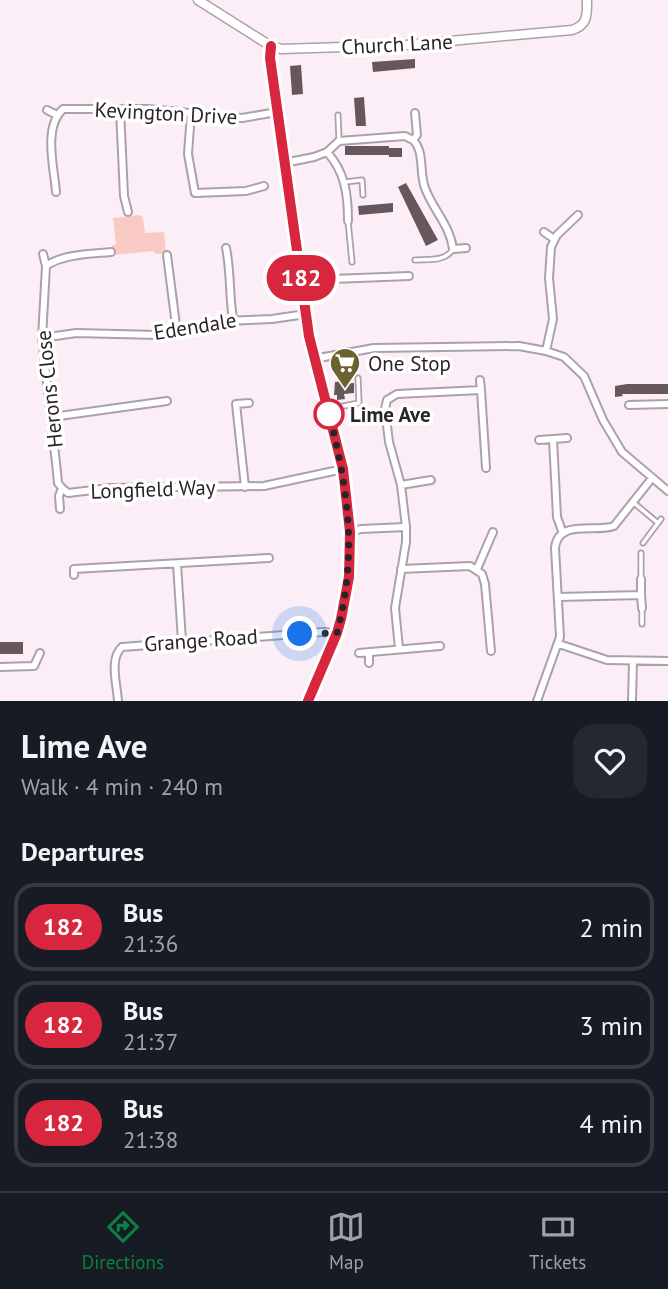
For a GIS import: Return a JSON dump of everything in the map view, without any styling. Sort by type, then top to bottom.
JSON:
[{"type":"street","name":"Church Lane","points":[[198,0],[271,46],[292,50],[407,45],[572,30],[580,28],[585,22],[587,0]]},
{"type":"street","points":[[271,46],[277,112],[313,359],[343,469],[350,532],[349,577],[337,633],[308,701]]},
{"type":"street","name":"Kevington Drive","points":[[57,115],[72,108],[242,118],[277,112]]},
{"type":"street","points":[[120,109],[124,196],[128,212]]},
{"type":"street","points":[[47,110],[57,115],[52,125],[56,192]]},
{"type":"street","points":[[191,113],[188,154],[196,202]]},
{"type":"street","points":[[413,141],[417,135],[415,113]]},
{"type":"street","points":[[284,163],[301,161],[327,152],[340,141],[405,136],[413,141],[419,150],[425,189],[449,231],[453,249],[466,248]]},
{"type":"street","points":[[327,152],[337,163],[345,182],[348,220]]},
{"type":"street","points":[[195,192],[246,191],[264,186]]},
{"type":"street","points":[[546,351],[553,319],[550,257],[554,239],[578,215]]},
{"type":"street","points":[[544,232],[554,239]]},
{"type":"street","points":[[226,248],[230,266],[233,319]]},
{"type":"street","points":[[46,266],[51,262],[111,252]]},
{"type":"street","name":"Herons Close","points":[[43,254],[46,266],[42,338],[58,483],[62,488],[59,496],[60,509]]},
{"type":"street","points":[[167,255],[177,333]]},
{"type":"street","points":[[395,276],[395,286]]},
{"type":"street","points":[[302,283],[409,276]]},
{"type":"street","name":"Edendale","points":[[42,338],[76,334],[158,335],[233,319],[272,319],[306,314]]},
{"type":"street","points":[[313,359],[374,348],[519,346],[564,357],[578,368],[590,386],[612,439],[622,452],[668,491]]},
{"type":"street","points":[[480,380],[486,468]]},
{"type":"street","points":[[399,648],[395,608],[406,527],[401,485],[389,442],[385,409],[387,400],[397,394],[481,390]]},
{"type":"street","points":[[52,417],[167,401]]},
{"type":"street","name":"Longfield Way","points":[[246,486],[236,404],[249,403]]},
{"type":"street","points":[[629,405],[668,404]]},
{"type":"street","points":[[539,440],[567,438]]},
{"type":"street","points":[[537,701],[558,644],[555,548],[562,531],[558,517],[553,439]]},
{"type":"street","points":[[476,459],[486,459]]},
{"type":"street","name":"Longfield Way","points":[[62,488],[68,493],[110,488],[246,486],[282,483],[343,469]]},
{"type":"street","points":[[562,531],[614,526],[652,478]]},
{"type":"street","points":[[401,485],[431,480]]},
{"type":"street","points":[[350,532],[406,527]]},
{"type":"street","points":[[477,569],[493,532]]},
{"type":"street","points":[[479,539],[488,542]]},
{"type":"street","points":[[72,560],[74,572],[270,558]]},
{"type":"street","points":[[177,564],[182,641]]},
{"type":"street","points":[[401,569],[470,566],[477,569],[485,584],[491,650]]},
{"type":"street","points":[[641,579],[642,608]]},
{"type":"street","points":[[558,597],[641,595]]},
{"type":"street","name":"Grange Road","points":[[118,701],[115,659],[117,651],[130,645],[337,633]]},
{"type":"street","points":[[428,637],[429,646]]},
{"type":"street","points":[[491,640],[501,639]]},
{"type":"street","points":[[558,644],[607,660],[668,661]]},
{"type":"street","points":[[359,653],[440,646]]},
{"type":"street","points":[[369,652],[369,663]]},
{"type":"street","points":[[0,667],[34,666],[40,653]]},
{"type":"street","points":[[632,701],[633,661]]},
{"type":"lane","points":[[338,115],[340,141]]},
{"type":"lane","points":[[345,182],[362,180],[363,195]]},
{"type":"lane","points":[[348,220],[352,262]]},
{"type":"lane","points":[[415,260],[449,256],[453,249]]},
{"type":"lane","points":[[328,409],[359,403],[358,378]]},
{"type":"lane","points":[[634,503],[660,521],[642,543]]},
{"type":"lane","points":[[641,552],[641,579]]},
{"type":"lane","points":[[642,608],[642,624]]},
{"type":"shaded area","points":[[140,215],[145,233],[164,232],[166,253],[155,254],[154,251],[113,255],[112,246],[116,244],[113,218]]},
{"type":"building","points":[[415,59],[415,68],[373,72],[372,62]]},
{"type":"building","points":[[301,65],[303,94],[292,95],[290,66]]},
{"type":"building","points":[[364,97],[366,126],[356,126],[354,98]]},
{"type":"building","points":[[345,146],[402,148],[402,157],[345,155]]},
{"type":"building","points":[[406,183],[438,240],[426,246],[398,187]]},
{"type":"building","points":[[393,203],[393,212],[359,215],[358,206]]},
{"type":"building","name":"One Stop","points":[[343,381],[343,384],[354,383],[354,393],[344,394],[345,399],[337,400],[337,395],[334,395],[335,382]]},
{"type":"building","points":[[668,384],[668,394],[622,394],[623,396],[615,397],[615,386]]},
{"type":"building","points":[[0,642],[23,642],[23,654],[0,654]]},
{"type":"bus line","name":"182","points":[[271,46],[270,58],[309,336],[343,469],[350,532],[349,577],[341,619],[308,701]]},
{"type":"place","name":"One Stop","points":[[345,390]]},
{"type":"place","name":"Lime Ave","points":[[329,414]]},
{"type":"route","points":[[300,634],[337,633],[349,577],[350,532],[343,469],[328,409],[329,414]]}]
